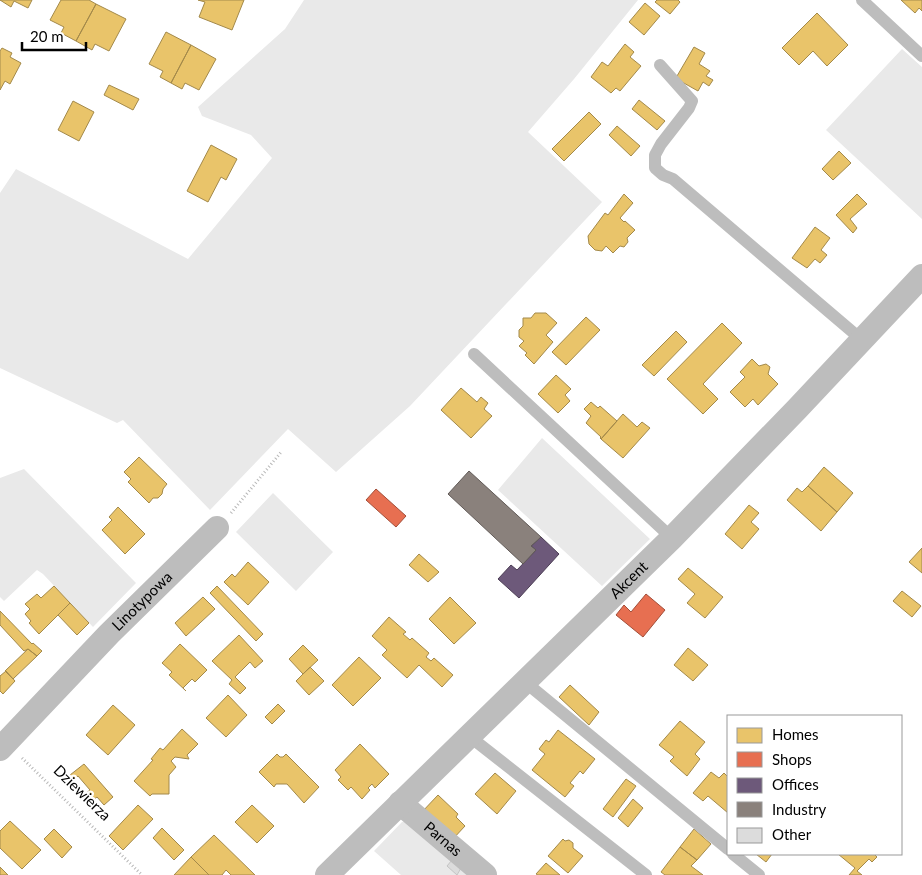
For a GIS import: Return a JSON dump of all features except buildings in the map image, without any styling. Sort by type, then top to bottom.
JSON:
[{"type":"street","name":"Akcent","points":[[327,875],[672,538],[922,276]]},
{"type":"street","name":"Linotypowa","points":[[2,742],[217,528]]},
{"type":"street","name":"Parnas","points":[[400,803],[486,875]]},
{"type":"lane","points":[[862,0],[922,56]]},
{"type":"lane","points":[[660,65],[692,102],[661,144],[655,155],[655,168],[673,180],[862,340]]},
{"type":"lane","points":[[474,354],[672,538]]},
{"type":"lane","points":[[525,682],[727,849]]},
{"type":"lane","points":[[469,736],[646,875]]},
{"type":"lane","points":[[734,855],[759,875]]},
{"type":"path","points":[[217,528],[282,451]]},
{"type":"path","name":"Dziewierza","points":[[2,742],[16,752],[142,875]]},
{"type":"shaded area","points":[[304,0],[638,0],[528,132],[602,202],[410,406],[336,472],[288,429],[210,510],[123,420],[117,423],[0,368],[0,193],[16,169],[188,259],[272,158],[251,135],[202,116],[198,107],[285,29]]},
{"type":"shaded area","points":[[902,49],[922,67],[922,219],[826,130]]},
{"type":"shaded area","points":[[542,438],[650,539],[602,586],[498,490]]},
{"type":"shaded area","points":[[24,469],[136,583],[93,627],[37,570],[4,601],[0,597],[0,478]]},
{"type":"shaded area","points":[[273,493],[333,552],[296,591],[236,532]]},
{"type":"shaded area","points":[[409,821],[474,875],[401,875],[374,851],[402,822]]}]
